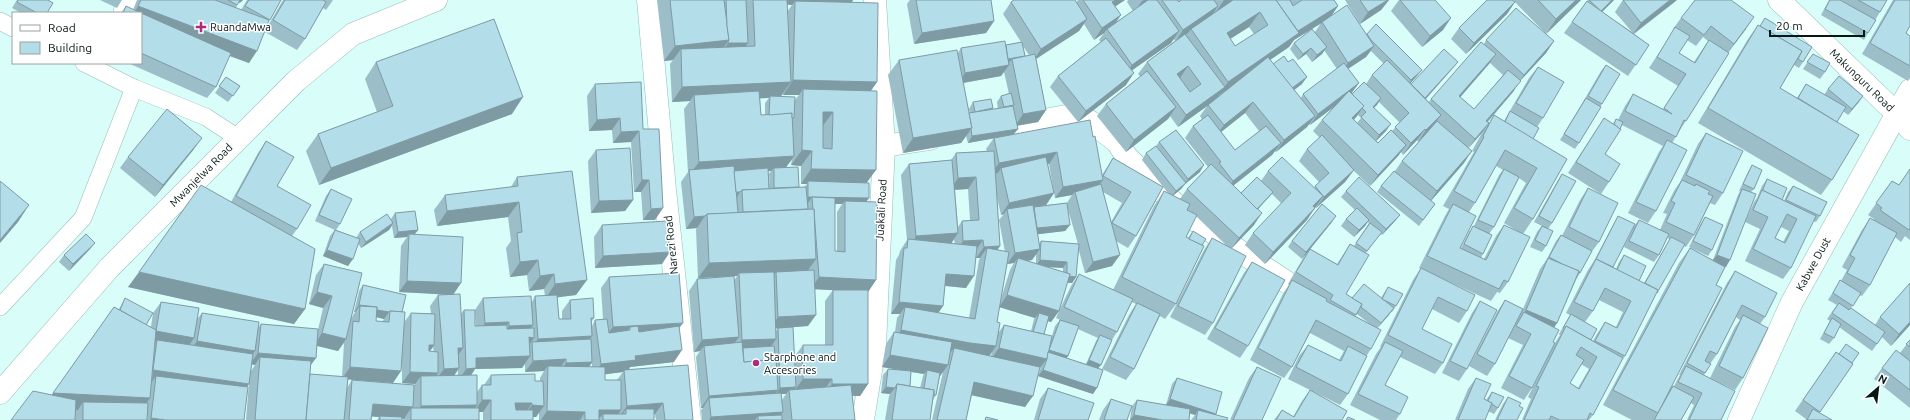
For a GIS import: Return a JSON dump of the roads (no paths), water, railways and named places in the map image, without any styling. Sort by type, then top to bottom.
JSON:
[{"type":"street","name":"Mwanjelwa Road","points":[[0,393],[110,267],[296,81],[354,34],[436,0]]},
{"type":"street","name":"Narezi Road","points":[[648,0],[665,190],[690,420]]},
{"type":"street","name":"Juakali Road","points":[[863,420],[874,346],[884,146],[875,0]]},
{"type":"street","name":"Makunguru Road","points":[[1779,0],[1904,121]]},
{"type":"street","name":"Kabwe Dust","points":[[1738,420],[1792,302],[1904,121],[1910,90]]},
{"type":"street","points":[[992,130],[1077,114],[1117,142],[1127,157],[1182,211],[1279,278],[1330,310]]},
{"type":"street","points":[[884,146],[946,137]]},
{"type":"lane","points":[[0,21],[12,27]]},
{"type":"lane","points":[[86,64],[134,88],[206,117],[238,138]]},
{"type":"lane","points":[[0,307],[83,218],[134,88]]},
{"type":"place","name":"RuandaMwa","points":[[201,27]]},
{"type":"place","name":"Starphone and Accesories","points":[[756,363]]}]
